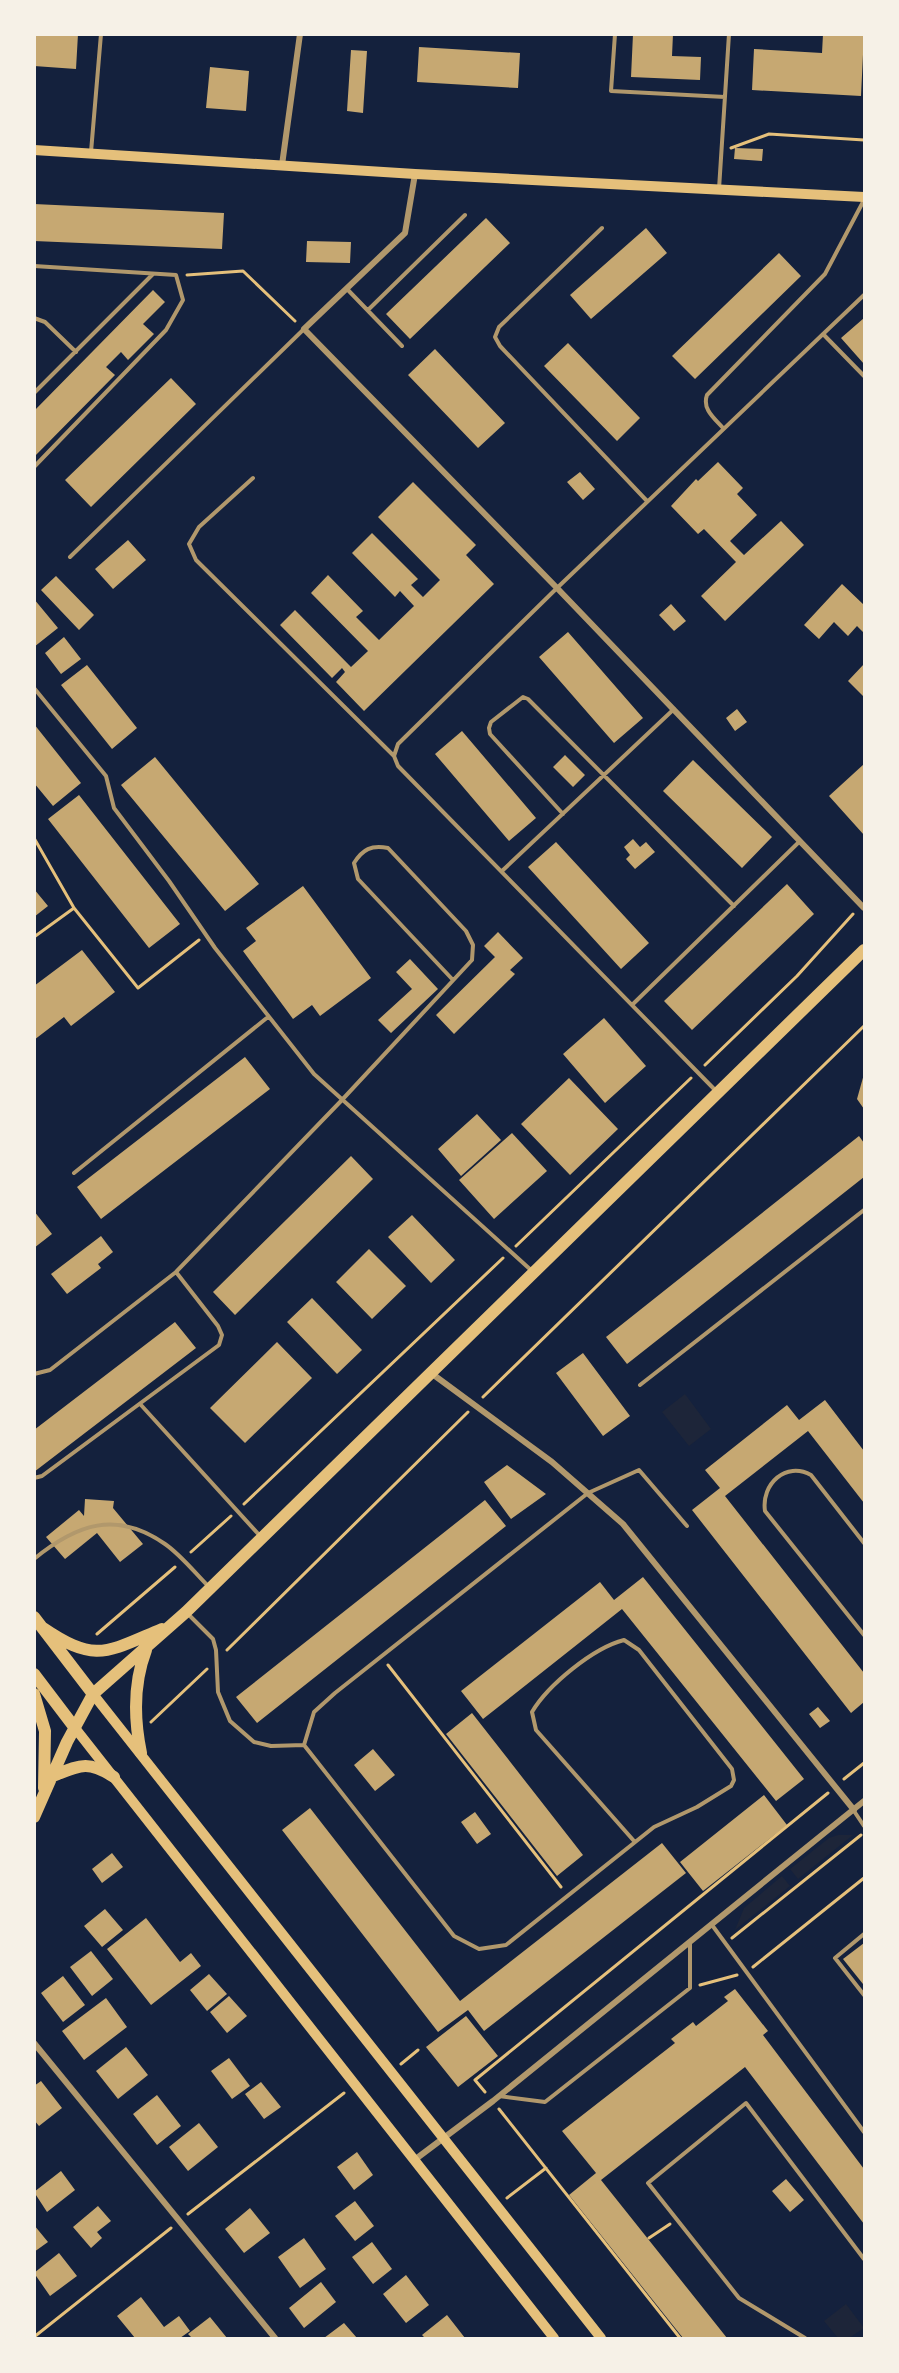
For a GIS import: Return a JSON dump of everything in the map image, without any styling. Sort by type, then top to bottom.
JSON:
[{"type":"main road","points":[[34,150],[415,174],[864,198]]},
{"type":"main road","points":[[34,1817],[93,1694],[186,1612],[717,1092],[863,954]]},
{"type":"main road","points":[[34,1617],[601,2338]]},
{"type":"main road","points":[[43,1628],[68,1645],[86,1652],[105,1651],[123,1646],[169,1626]]},
{"type":"main road","points":[[141,1754],[135,1717],[138,1670],[146,1649]]},
{"type":"main road","points":[[34,1674],[413,2161],[554,2338]]},
{"type":"main road","points":[[34,1694],[45,1731],[44,1796]]},
{"type":"main road","points":[[53,1776],[79,1766],[90,1765],[114,1777]]},
{"type":"street","points":[[282,165],[300,34]]},
{"type":"street","points":[[415,174],[405,233],[304,330],[863,905]]},
{"type":"street","points":[[430,1372],[552,1462],[623,1524],[854,1810]]},
{"type":"street","points":[[413,2161],[493,2101],[864,1801]]},
{"type":"street","points":[[34,2043],[275,2338]]},
{"type":"lane","points":[[91,153],[101,34]]},
{"type":"lane","points":[[615,34],[611,91],[725,97]]},
{"type":"lane","points":[[719,189],[729,34]]},
{"type":"lane","points":[[723,428],[706,409],[704,402],[707,395],[825,274],[864,198]]},
{"type":"lane","points":[[368,310],[465,215]]},
{"type":"lane","points":[[602,228],[499,327],[495,337],[500,346],[647,501]]},
{"type":"lane","points":[[34,266],[176,275],[183,300],[166,330],[34,467]]},
{"type":"lane","points":[[34,393],[153,274]]},
{"type":"lane","points":[[347,289],[402,346]]},
{"type":"lane","points":[[394,756],[398,744],[557,588],[864,296]]},
{"type":"lane","points":[[34,318],[45,322],[76,352]]},
{"type":"lane","points":[[70,557],[304,330]]},
{"type":"lane","points":[[823,334],[864,376]]},
{"type":"lane","points":[[253,478],[199,527],[189,544],[196,560],[394,756],[398,766],[717,1092]]},
{"type":"lane","points":[[34,688],[106,776],[114,808],[268,1017],[314,1074],[341,1101],[533,1272]]},
{"type":"lane","points":[[563,814],[490,734],[491,722],[523,697],[528,699],[605,774],[734,906]]},
{"type":"lane","points":[[502,871],[674,709]]},
{"type":"lane","points":[[632,1005],[800,841]]},
{"type":"lane","points":[[34,1374],[50,1371],[176,1272],[341,1101],[472,960],[473,945],[466,932],[388,848],[375,846],[361,852],[354,863],[358,879],[453,980]]},
{"type":"lane","points":[[74,1173],[268,1017]]},
{"type":"lane","points":[[640,1385],[864,1210]]},
{"type":"lane","points":[[34,1478],[42,1476],[141,1405],[219,1344],[222,1335],[218,1326],[176,1272]]},
{"type":"lane","points":[[141,1405],[261,1538]]},
{"type":"lane","points":[[864,1542],[811,1475],[800,1469],[787,1471],[768,1487],[763,1499],[765,1511],[864,1635]]},
{"type":"lane","points":[[304,1745],[314,1712],[381,1656],[588,1493],[639,1470],[687,1526]]},
{"type":"lane","points":[[34,1559],[58,1540],[79,1529],[108,1524],[136,1529],[166,1545],[209,1588]]},
{"type":"lane","points":[[186,1612],[213,1639],[216,1650],[218,1692],[230,1721],[254,1742],[271,1746],[304,1745]]},
{"type":"lane","points":[[304,1745],[454,1936],[479,1949],[506,1945],[634,1841],[654,1827],[697,1807],[731,1786],[734,1780],[732,1769],[639,1650],[624,1640],[606,1645],[542,1695],[532,1712],[536,1730],[634,1841]]},
{"type":"lane","points":[[854,1810],[864,1826]]},
{"type":"lane","points":[[712,1925],[864,2132]]},
{"type":"lane","points":[[864,1934],[835,1958],[864,1995]]},
{"type":"lane","points":[[499,2096],[545,2102],[690,1988],[690,1942]]},
{"type":"lane","points":[[805,2338],[739,2298],[648,2183],[747,2103],[864,2259]]},
{"type":"path","points":[[721,152],[769,134],[864,140]]},
{"type":"path","points":[[176,275],[243,271],[304,330]]},
{"type":"path","points":[[34,838],[74,908],[138,988],[206,934]]},
{"type":"path","points":[[97,1634],[237,1511],[797,976],[863,905]]},
{"type":"path","points":[[34,937],[74,908]]},
{"type":"path","points":[[149,1724],[864,1026]]},
{"type":"path","points":[[381,1656],[568,1895]]},
{"type":"path","points":[[680,2338],[475,2080],[864,1763]]},
{"type":"path","points":[[726,1944],[864,1832]]},
{"type":"path","points":[[690,1988],[747,1972],[864,1878]]},
{"type":"path","points":[[412,2054],[418,2050]]},
{"type":"path","points":[[34,2337],[354,2085]]},
{"type":"path","points":[[513,2195],[546,2169]]},
{"type":"path","points":[[649,2238],[676,2220]]},
{"type":"shaded area","points":[[685,1394],[711,1429],[689,1446],[662,1412]]},
{"type":"shaded area","points":[[838,1835],[853,1835],[798,1879],[790,1869],[829,1838]]},
{"type":"shaded area","points":[[782,1876],[790,1886],[735,1930],[744,1908]]},
{"type":"shaded area","points":[[846,2304],[864,2328],[849,2338],[838,2338],[824,2321]]},
{"type":"building","points":[[34,34],[78,34],[76,69],[34,66]]},
{"type":"building","points":[[633,34],[673,34],[672,56],[701,57],[700,80],[631,77]]},
{"type":"building","points":[[823,34],[864,34],[861,96],[752,90],[754,49],[822,53]]},
{"type":"building","points":[[419,47],[520,53],[518,88],[417,82]]},
{"type":"building","points":[[351,50],[367,51],[363,113],[347,111]]},
{"type":"building","points":[[210,67],[249,71],[246,111],[206,108]]},
{"type":"building","points":[[735,148],[763,149],[762,161],[734,159]]},
{"type":"building","points":[[34,204],[224,213],[222,249],[34,241]]},
{"type":"building","points":[[486,218],[510,243],[410,339],[386,314]]},
{"type":"building","points":[[646,228],[667,253],[591,319],[570,295]]},
{"type":"building","points":[[307,241],[351,242],[350,263],[306,262]]},
{"type":"building","points":[[779,253],[801,276],[695,379],[672,356]]},
{"type":"building","points":[[153,290],[165,302],[143,324],[154,334],[128,360],[121,352],[106,367],[115,375],[34,457],[34,411]]},
{"type":"building","points":[[864,318],[864,364],[841,338]]},
{"type":"building","points":[[568,343],[640,418],[617,441],[544,366]]},
{"type":"building","points":[[435,349],[505,423],[478,448],[408,375]]},
{"type":"building","points":[[171,378],[196,404],[91,507],[65,480]]},
{"type":"building","points":[[718,462],[743,488],[737,494],[757,515],[730,541],[744,555],[781,521],[804,545],[725,621],[701,596],[736,562],[704,529],[698,534],[671,506],[696,479],[698,481]]},
{"type":"building","points":[[580,472],[595,489],[583,500],[567,482]]},
{"type":"building","points":[[413,482],[476,545],[466,555],[494,584],[364,711],[336,682],[345,672],[342,668],[332,678],[280,625],[295,610],[351,667],[368,651],[311,593],[328,575],[363,611],[356,617],[379,640],[414,606],[400,591],[395,597],[352,553],[372,533],[418,579],[411,585],[423,597],[440,580],[378,517]]},
{"type":"building","points":[[128,540],[146,560],[113,589],[95,569]]},
{"type":"building","points":[[56,576],[94,615],[79,630],[41,590]]},
{"type":"building","points":[[842,584],[864,605],[864,633],[857,626],[848,636],[834,622],[819,639],[804,625]]},
{"type":"building","points":[[34,599],[58,628],[34,647]]},
{"type":"building","points":[[671,604],[686,621],[674,631],[659,615]]},
{"type":"building","points":[[568,632],[643,718],[614,743],[539,657]]},
{"type":"building","points":[[64,637],[81,659],[61,674],[45,653]]},
{"type":"building","points":[[864,664],[864,697],[848,681]]},
{"type":"building","points":[[87,665],[137,728],[112,749],[61,685]]},
{"type":"building","points":[[737,709],[747,722],[735,731],[726,718]]},
{"type":"building","points":[[34,724],[81,783],[53,806],[34,783]]},
{"type":"building","points":[[462,731],[536,818],[509,841],[435,754]]},
{"type":"building","points":[[565,755],[585,775],[573,787],[553,767]]},
{"type":"building","points":[[155,757],[259,884],[225,911],[121,785]]},
{"type":"building","points":[[693,760],[772,837],[742,868],[663,791]]},
{"type":"building","points":[[864,764],[864,835],[829,796]]},
{"type":"building","points":[[79,795],[180,924],[149,948],[48,819]]},
{"type":"building","points":[[633,839],[640,847],[646,842],[655,852],[635,869],[626,859],[630,855],[624,847]]},
{"type":"building","points":[[556,842],[649,943],[621,969],[528,867]]},
{"type":"building","points":[[787,884],[814,914],[692,1030],[664,1001]]},
{"type":"building","points":[[303,886],[371,978],[320,1016],[312,1005],[293,1019],[243,951],[256,941],[246,928]]},
{"type":"building","points":[[34,889],[48,906],[34,917]]},
{"type":"building","points":[[498,932],[523,958],[510,970],[515,974],[454,1034],[436,1015],[495,957],[484,946]]},
{"type":"building","points":[[82,950],[115,992],[71,1026],[64,1017],[34,1040],[34,986]]},
{"type":"building","points":[[410,959],[438,989],[391,1033],[378,1020],[412,989],[396,972]]},
{"type":"building","points":[[604,1018],[646,1066],[605,1103],[563,1054]]},
{"type":"building","points":[[245,1057],[270,1089],[101,1219],[77,1187]]},
{"type":"building","points":[[864,1074],[864,1109],[857,1099]]},
{"type":"building","points":[[569,1078],[618,1129],[570,1175],[521,1124]]},
{"type":"building","points":[[477,1114],[501,1140],[461,1176],[438,1149]]},
{"type":"building","points":[[512,1133],[547,1171],[494,1219],[459,1180]]},
{"type":"building","points":[[859,1136],[864,1143],[864,1177],[627,1364],[606,1337]]},
{"type":"building","points":[[351,1156],[373,1179],[235,1315],[213,1292]]},
{"type":"building","points":[[34,1211],[52,1234],[34,1248]]},
{"type":"building","points":[[412,1215],[455,1260],[431,1283],[388,1237]]},
{"type":"building","points":[[101,1236],[113,1252],[98,1264],[101,1268],[67,1294],[51,1274]]},
{"type":"building","points":[[369,1249],[406,1286],[372,1319],[336,1282]]},
{"type":"building","points":[[312,1298],[362,1350],[337,1374],[287,1322]]},
{"type":"building","points":[[175,1322],[196,1348],[34,1472],[34,1430]]},
{"type":"building","points":[[277,1342],[312,1378],[245,1443],[210,1408]]},
{"type":"building","points":[[583,1353],[630,1416],[603,1436],[556,1373]]},
{"type":"building","points":[[825,1400],[864,1451],[864,1503],[808,1431],[725,1496],[864,1673],[864,1702],[851,1713],[692,1510],[720,1488],[705,1470],[787,1405],[799,1420]]},
{"type":"building","points":[[507,1465],[546,1494],[511,1519],[484,1482]]},
{"type":"building","points":[[85,1499],[114,1501],[113,1508],[143,1544],[120,1562],[97,1533],[65,1559],[46,1537],[79,1510],[84,1516]]},
{"type":"building","points":[[485,1500],[506,1526],[257,1723],[236,1697]]},
{"type":"building","points":[[643,1577],[804,1779],[776,1801],[622,1609],[483,1719],[461,1691],[600,1582],[614,1600]]},
{"type":"building","points":[[818,1707],[830,1721],[820,1728],[809,1714]]},
{"type":"building","points":[[472,1713],[583,1855],[557,1876],[446,1734]]},
{"type":"building","points":[[373,1749],[395,1775],[375,1791],[354,1765]]},
{"type":"building","points":[[764,1795],[787,1825],[703,1891],[680,1862]]},
{"type":"building","points":[[310,1808],[460,2001],[662,1843],[686,1873],[484,2031],[468,2010],[438,2032],[282,1830]]},
{"type":"building","points":[[475,1812],[491,1834],[477,1844],[461,1822]]},
{"type":"building","points":[[112,1853],[123,1867],[102,1883],[92,1869]]},
{"type":"building","points":[[105,1909],[123,1930],[102,1947],[84,1926]]},
{"type":"building","points":[[146,1918],[180,1962],[191,1953],[201,1966],[151,2005],[107,1949]]},
{"type":"building","points":[[864,1943],[864,1983],[863,1984],[843,1959]]},
{"type":"building","points":[[91,1951],[113,1979],[92,1996],[70,1967]]},
{"type":"building","points":[[209,1974],[227,1994],[207,2011],[190,1990]]},
{"type":"building","points":[[63,1976],[85,2005],[63,2022],[41,1993]]},
{"type":"building","points":[[735,1989],[768,2031],[763,2035],[864,2169],[864,2224],[745,2067],[601,2180],[727,2338],[683,2338],[569,2195],[596,2173],[562,2131],[675,2043],[671,2039],[693,2022],[696,2026],[728,2001],[724,1997]]},
{"type":"building","points":[[229,1996],[247,2016],[227,2033],[210,2012]]},
{"type":"building","points":[[106,1998],[127,2027],[84,2060],[62,2031]]},
{"type":"building","points":[[466,2016],[498,2056],[458,2087],[426,2047]]},
{"type":"building","points":[[126,2047],[148,2075],[118,2099],[96,2071]]},
{"type":"building","points":[[229,2058],[250,2086],[232,2099],[211,2071]]},
{"type":"building","points":[[41,2081],[62,2108],[39,2126],[34,2120],[34,2086]]},
{"type":"building","points":[[261,2082],[281,2107],[264,2119],[245,2094]]},
{"type":"building","points":[[157,2095],[181,2126],[157,2145],[133,2114]]},
{"type":"building","points":[[199,2123],[218,2147],[188,2171],[169,2147]]},
{"type":"building","points":[[357,2152],[373,2175],[354,2190],[337,2167]]},
{"type":"building","points":[[61,2171],[75,2190],[47,2212],[34,2192]]},
{"type":"building","points":[[786,2179],[804,2200],[790,2212],[772,2191]]},
{"type":"building","points":[[355,2201],[374,2226],[355,2241],[335,2216]]},
{"type":"building","points":[[98,2206],[111,2221],[97,2232],[102,2238],[91,2248],[73,2227]]},
{"type":"building","points":[[250,2208],[270,2233],[244,2253],[225,2229]]},
{"type":"building","points":[[34,2225],[48,2242],[34,2252]]},
{"type":"building","points":[[304,2238],[326,2269],[300,2288],[278,2257]]},
{"type":"building","points":[[372,2242],[392,2269],[373,2284],[352,2257]]},
{"type":"building","points":[[59,2253],[77,2276],[50,2296],[34,2273]]},
{"type":"building","points":[[406,2275],[429,2305],[406,2323],[383,2294]]},
{"type":"building","points":[[321,2282],[336,2302],[304,2328],[289,2308]]},
{"type":"building","points":[[141,2297],[164,2327],[179,2316],[190,2331],[180,2338],[135,2338],[117,2316]]},
{"type":"building","points":[[447,2315],[465,2338],[425,2338],[422,2335]]},
{"type":"building","points":[[210,2317],[227,2338],[192,2338],[188,2334]]},
{"type":"building","points":[[344,2323],[357,2338],[324,2338]]}]
